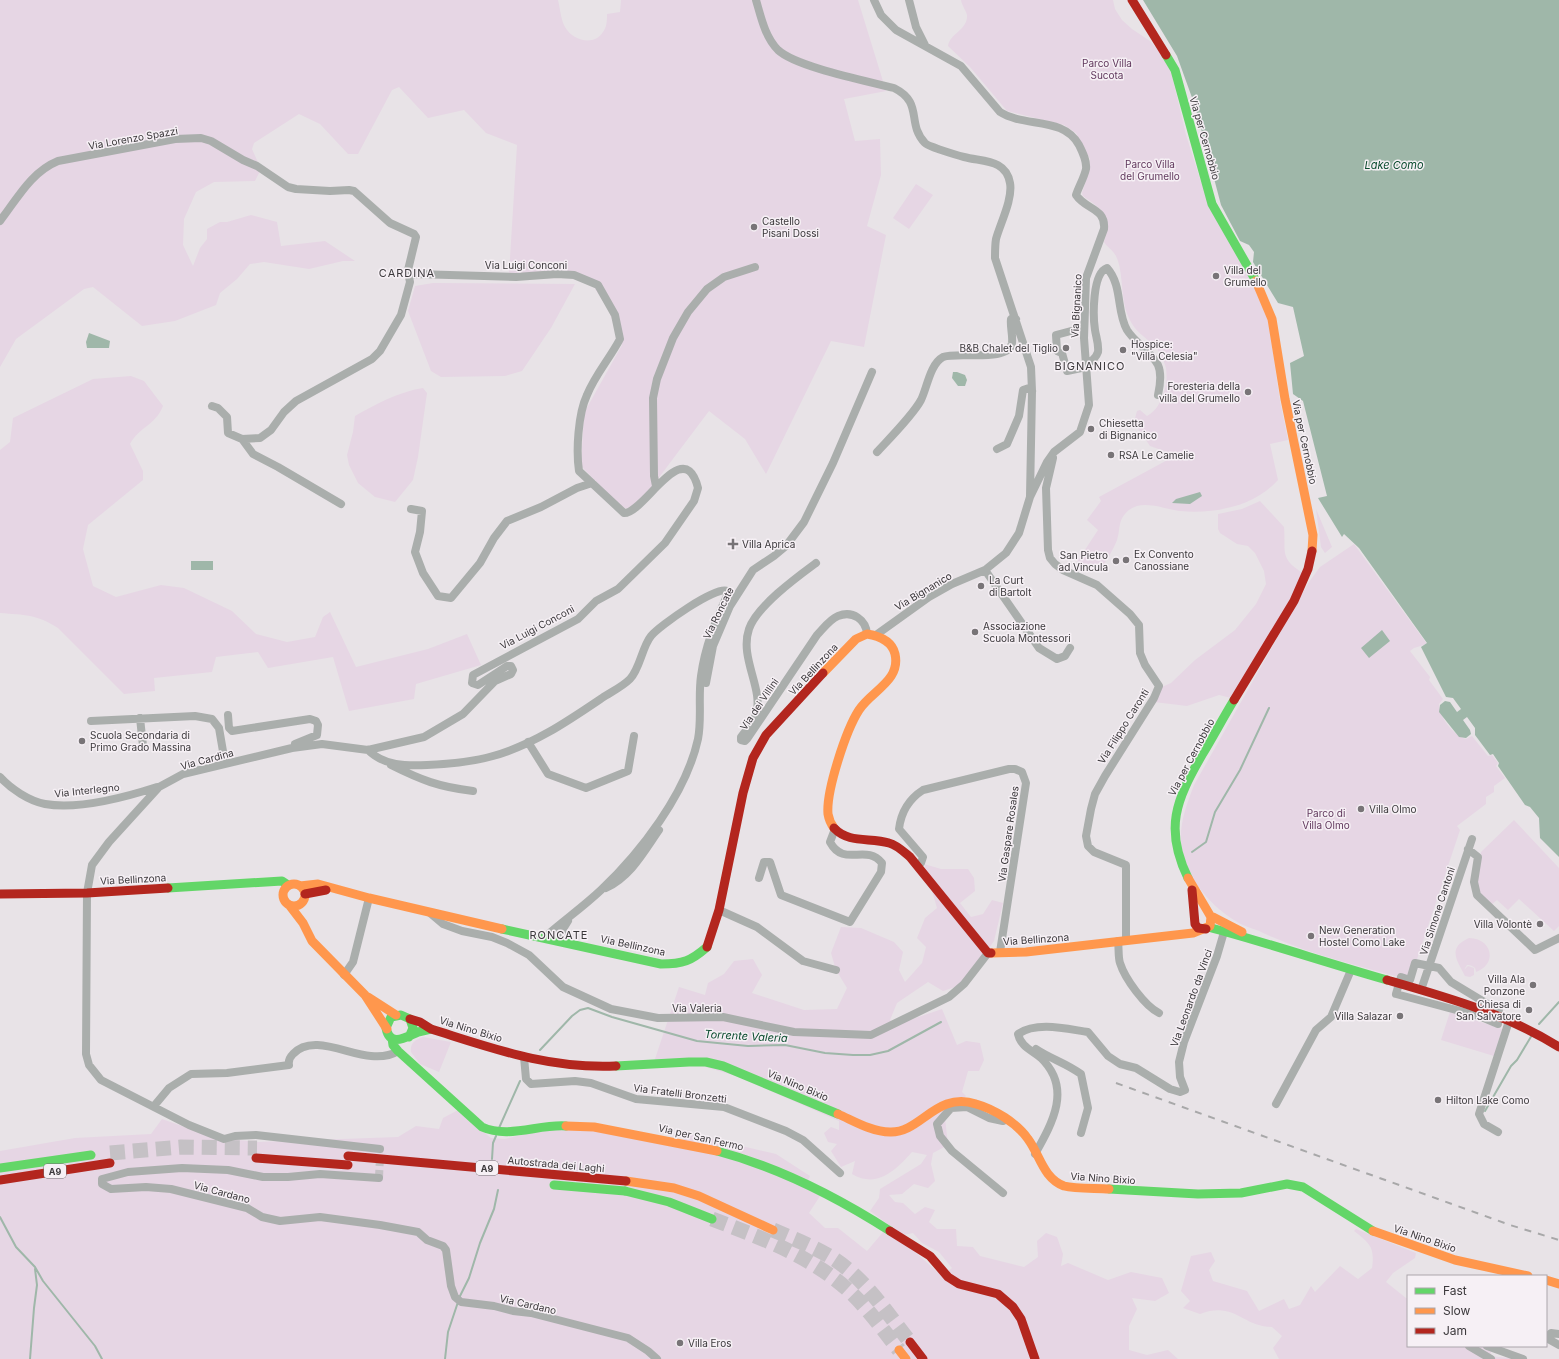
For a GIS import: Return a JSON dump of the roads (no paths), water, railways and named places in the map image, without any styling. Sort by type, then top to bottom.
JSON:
[{"type":"main road","name":"Via per Cernobbio","points":[[1132,0],[1175,70],[1212,204],[1261,289],[1272,319],[1285,399],[1313,535],[1313,552],[1299,590],[1187,782],[1178,802],[1174,831],[1177,856],[1191,884],[1210,914]]},
{"type":"main road","points":[[871,634],[884,639],[892,648],[895,654],[895,667],[890,678],[860,708],[851,723],[828,803],[829,820],[835,829],[845,837],[854,840],[889,843],[900,848],[917,866],[988,953]]},
{"type":"main road","name":"Via Bellinzona","points":[[302,894],[332,889],[488,926],[560,940],[661,964],[676,964],[693,959],[709,945],[719,910],[743,793],[753,758],[766,735],[842,653],[856,639],[871,634]]},
{"type":"main road","name":"Via Bellinzona","points":[[0,894],[87,893],[282,881],[288,885]]},
{"type":"main road","points":[[267,883],[290,906],[303,923],[312,941],[365,996],[392,1038],[399,1041],[409,1037]]},
{"type":"main road","points":[[282,897],[284,890],[288,885],[295,884],[302,894],[303,923]]},
{"type":"main road","name":"Via per Cernobbio","points":[[1191,884],[1194,918]]},
{"type":"main road","points":[[290,906],[296,906],[302,894]]},
{"type":"main road","points":[[1261,941],[1210,914],[1199,910],[1194,918],[1197,927],[1261,941],[1351,970],[1456,1000],[1534,1031],[1559,1047]]},
{"type":"main road","points":[[1207,928],[1212,923],[1210,914]]},
{"type":"main road","name":"Via Bellinzona","points":[[1174,934],[1194,918]]},
{"type":"main road","name":"Via Bellinzona","points":[[988,953],[1026,952],[1193,933],[1207,928]]},
{"type":"main road","points":[[365,996],[396,1015],[404,1015],[410,1019],[413,1028],[409,1037],[409,1060]]},
{"type":"main road","points":[[387,1029],[389,1020],[396,1015]]},
{"type":"main road","name":"Via Nino Bixio","points":[[410,1019],[431,1028],[524,1057],[553,1063],[587,1067],[706,1062],[723,1066],[871,1128],[887,1132],[895,1132],[903,1129],[945,1104],[960,1100],[982,1106],[1008,1122],[1027,1138],[1049,1176],[1055,1182],[1065,1186],[1198,1194],[1241,1193],[1287,1184],[1303,1187],[1374,1232],[1455,1260],[1523,1275]]},
{"type":"main road","name":"Via Nino Bixio","points":[[409,1037],[431,1028]]},
{"type":"main road","name":"Via per San Fermo","points":[[392,1038],[393,1045],[398,1051],[482,1127],[493,1132],[505,1132],[556,1125],[594,1127],[699,1146],[741,1157],[783,1173],[870,1218],[915,1246],[930,1256],[948,1277],[959,1284],[998,1294],[1013,1307],[1020,1319],[1036,1359]]},
{"type":"main road","name":"Autostrada dei Laghi","points":[[301,1152],[419,1172]]},
{"type":"main road","name":"A9","points":[[0,1168],[103,1154]]},
{"type":"main road","name":"Autostrada dei Laghi","points":[[256,1158],[348,1161],[626,1181],[674,1188],[699,1196],[773,1230]]},
{"type":"main road","name":"A9","points":[[0,1180],[110,1163]]},
{"type":"main road","name":"Autostrada dei Laghi","points":[[546,1184],[654,1196],[684,1206],[712,1219]]},
{"type":"main road","points":[[1547,1280],[1559,1284]]},
{"type":"main road","points":[[910,1342],[923,1359]]},
{"type":"main road","points":[[899,1350],[906,1359]]},
{"type":"street","points":[[756,0],[764,28],[778,50],[806,64],[894,88],[904,93],[911,101],[915,124],[920,137],[926,145],[965,158],[997,164],[1005,170],[1010,184],[1007,204],[996,241],[995,258],[1031,367],[1030,497]]},
{"type":"street","name":"Via Bignanico","points":[[871,634],[952,584],[985,570],[1006,553],[1019,533],[1030,497],[1047,462],[1054,452],[1080,432],[1090,405],[1084,338],[1086,278],[1104,230],[1105,223],[1103,217],[1079,200],[1076,195],[1086,169],[1086,161],[1081,148],[1072,134],[1065,130],[1011,117],[1000,112],[961,66],[896,30],[886,22],[874,0]]},
{"type":"street","points":[[909,0],[916,27],[925,45]]},
{"type":"street","name":"Via Lorenzo Spazzi","points":[[0,221],[35,176],[48,166],[58,161],[175,139],[201,138],[211,141],[256,166],[288,187],[296,189],[354,191],[390,223],[414,234],[416,237],[408,270],[409,277]]},
{"type":"street","points":[[656,486],[654,476],[653,398],[656,379],[673,338],[688,312],[707,289],[724,277],[755,267]]},
{"type":"street","points":[[1071,331],[1056,335],[1058,351],[1062,353],[1066,371],[1086,366],[1092,362],[1098,353],[1094,305],[1097,281],[1101,272],[1107,268],[1120,297],[1122,315],[1127,330],[1158,364],[1160,372],[1158,395]]},
{"type":"street","name":"Via Luigi Conconi","points":[[368,750],[424,737],[463,714],[496,681],[512,674],[513,670],[511,666],[507,666],[478,685],[472,681],[474,674],[578,619],[596,601],[618,589],[665,543],[694,501],[698,488],[692,473],[679,469],[668,475],[656,486],[639,506],[630,513],[624,513],[579,471],[577,459],[586,395],[620,339],[615,315],[598,285],[574,275],[557,274],[516,277],[415,274],[409,277]]},
{"type":"street","points":[[212,406],[218,408],[227,416],[228,433],[242,439],[260,438],[271,430],[287,408],[296,401],[359,368],[380,351],[405,308],[410,282],[409,277]]},
{"type":"street","points":[[878,452],[920,401],[934,366],[943,357],[955,355],[987,355],[1004,352],[1011,348],[1011,319],[1014,317],[1016,320]]},
{"type":"street","name":"Via Roncate","points":[[600,891],[620,881],[637,863],[688,785],[702,739],[706,679],[712,646],[730,606],[753,570],[786,546],[804,522],[833,463],[872,372]]},
{"type":"street","points":[[998,449],[1008,444],[1019,416],[1024,390],[1028,388],[1032,391]]},
{"type":"street","points":[[242,439],[252,454],[278,466],[341,504]]},
{"type":"street","name":"Via Filippo Caronti","points":[[1054,452],[1046,488],[1048,550],[1050,558],[1063,570],[1097,585],[1130,614],[1139,626],[1140,653],[1145,665],[1159,686],[1154,698],[1113,760],[1095,794],[1086,836],[1088,846],[1094,852],[1126,865],[1122,941]]},
{"type":"street","points":[[411,509],[422,511],[420,532],[415,552],[423,573],[438,596],[451,598],[480,563],[494,538],[507,521],[542,507],[577,488],[592,483]]},
{"type":"street","name":"Via dei Villini","points":[[816,563],[781,591],[754,619],[749,629],[746,649],[757,706],[753,721],[741,737],[741,740],[745,741],[747,739],[817,635],[830,622],[841,615],[852,615],[862,619],[871,634]]},
{"type":"street","points":[[985,570],[1039,648],[1057,659],[1065,656],[1070,648]]},
{"type":"street","points":[[386,762],[414,765],[457,763],[493,756],[528,742],[567,722],[630,679],[651,636],[710,594],[723,590],[727,591],[728,594],[707,644],[701,677],[698,739],[682,784],[667,811],[629,862],[600,891],[545,937]]},
{"type":"street","points":[[228,715],[229,728],[232,731],[310,720],[316,721],[318,725],[317,735],[311,739],[255,758]]},
{"type":"street","points":[[91,721],[195,716],[212,719],[219,728],[225,763]]},
{"type":"street","points":[[140,718],[143,746]]},
{"type":"street","points":[[528,742],[548,774],[586,788],[628,771],[634,736]]},
{"type":"street","name":"Via Cardina","points":[[87,893],[92,865],[98,856],[159,787],[183,774],[292,748],[322,744],[368,750]]},
{"type":"street","points":[[368,750],[376,758],[413,776],[442,787],[472,791]]},
{"type":"street","name":"Via Gaspare Rosales","points":[[917,866],[923,858],[899,829],[901,817],[909,802],[917,794],[923,790],[1009,769],[1015,769],[1022,772],[1026,783],[1000,952]]},
{"type":"street","name":"Via Interlegno","points":[[0,777],[7,785],[44,804],[62,805],[121,798],[159,787]]},
{"type":"street","points":[[759,878],[764,862],[770,862],[781,894],[850,922],[881,872],[882,863],[879,858],[872,855],[839,854],[834,850],[830,842],[835,829]]},
{"type":"street","name":"Via Simone Cantoni","points":[[1421,990],[1472,839]]},
{"type":"street","points":[[1468,849],[1478,857],[1474,886],[1481,899],[1535,950],[1559,938]]},
{"type":"street","points":[[87,893],[86,1054],[89,1065],[101,1080],[154,1106],[188,1125],[224,1139],[235,1136],[256,1135],[380,1149]]},
{"type":"street","points":[[344,974],[353,962],[368,898]]},
{"type":"street","points":[[719,910],[757,927],[804,961],[836,970]]},
{"type":"street","name":"Via Valeria","points":[[428,911],[435,918],[449,926],[507,943],[529,955],[563,987],[611,1009],[658,1018],[723,1017],[794,1032],[871,1035],[949,997],[964,984],[988,953]]},
{"type":"street","points":[[560,940],[563,929],[574,912]]},
{"type":"street","name":"Via Leonardo da Vinci","points":[[1020,1039],[1018,1034],[1034,1027],[1088,1032],[1108,1056],[1120,1064],[1136,1068],[1170,1089],[1180,1092],[1185,1090],[1180,1077],[1179,1062],[1184,1042],[1217,956],[1224,932]]},
{"type":"street","points":[[1122,941],[1120,963],[1127,977],[1151,1009],[1159,1013]]},
{"type":"street","points":[[1415,963],[1429,966],[1439,968],[1451,982],[1499,1011],[1498,1024],[1479,1016],[1396,994],[1401,977],[1410,980],[1415,963]]},
{"type":"street","points":[[1276,1104],[1316,1030],[1331,1017],[1351,970]]},
{"type":"street","points":[[1498,1132],[1484,1124],[1479,1114],[1509,1021]]},
{"type":"street","points":[[1020,1039],[1047,1056],[1068,1064],[1081,1074],[1088,1108],[1081,1133]]},
{"type":"street","points":[[1020,1039],[1026,1048],[1040,1057],[1049,1068],[1058,1087],[1059,1098],[1056,1110],[1044,1138],[1035,1154]]},
{"type":"street","points":[[154,1106],[169,1088],[191,1074],[227,1073],[288,1065],[290,1057],[297,1050],[308,1046],[324,1046],[370,1056],[392,1055],[398,1051]]},
{"type":"street","name":"Via Fratelli Bronzetti","points":[[524,1057],[526,1079],[531,1084],[574,1081],[591,1083],[636,1100],[724,1107],[786,1131],[803,1140],[840,1173]]},
{"type":"street","points":[[1003,1193],[952,1150],[940,1136],[937,1124],[951,1108],[967,1107],[989,1118],[1008,1122]]},
{"type":"street","name":"Via Cardano","points":[[379,1178],[320,1174],[288,1177],[263,1177],[228,1170],[182,1168],[115,1175],[102,1179],[102,1184],[111,1189],[146,1187],[172,1189],[247,1208],[262,1217],[276,1221],[320,1217],[380,1224],[418,1232],[428,1240],[443,1246],[446,1250],[449,1262],[449,1277],[458,1300],[531,1313],[628,1338],[648,1351],[657,1359]]},
{"type":"street","points":[[1559,1334],[1551,1333],[1548,1337],[1550,1340],[1559,1345]]},
{"type":"street","points":[[1471,1347],[1491,1359]]},
{"type":"street","points":[[1490,1347],[1523,1359]]},
{"type":"water","name":"Lake Como","points":[[1143,0],[1559,0],[1559,857],[1540,838],[1539,818],[1530,807],[1525,805],[1498,766],[1499,763],[1493,754],[1490,755],[1475,735],[1475,728],[1467,717],[1463,720],[1471,734],[1466,738],[1459,737],[1439,712],[1440,705],[1445,701],[1450,702],[1457,712],[1461,709],[1453,698],[1446,697],[1421,647],[1427,643],[1359,548],[1344,534],[1342,537],[1318,498],[1327,496],[1303,401],[1293,394],[1290,363],[1304,356],[1293,307],[1278,303],[1253,262],[1254,252],[1249,245],[1240,241],[1221,205],[1195,106],[1177,56]]},
{"type":"water","points":[[89,333],[110,341],[109,348],[87,348],[86,342]]},
{"type":"water","points":[[953,372],[965,375],[967,380],[965,386],[958,386],[952,378]]},
{"type":"water","points":[[1200,492],[1202,496],[1190,504],[1172,503],[1176,499]]},
{"type":"water","points":[[191,561],[213,561],[213,570],[191,570]]},
{"type":"water","points":[[1382,630],[1390,641],[1369,658],[1361,648]]},
{"type":"waterway","points":[[1192,852],[1206,842],[1215,812],[1240,770],[1269,708]]},
{"type":"waterway","points":[[1539,1024],[1559,1002]]},
{"type":"waterway","name":"Torrente Valeria","points":[[540,1050],[572,1016],[580,1010],[588,1008],[612,1017],[697,1041],[748,1046],[785,1045],[825,1053],[853,1055],[870,1055],[888,1051],[941,1022]]},
{"type":"waterway","points":[[1485,1111],[1511,1066],[1517,1060],[1532,1035]]},
{"type":"waterway","points":[[499,1128],[520,1081]]},
{"type":"waterway","points":[[492,1159],[493,1143],[496,1136]]},
{"type":"waterway","points":[[459,1298],[469,1278],[480,1243],[494,1209],[498,1190]]},
{"type":"waterway","points":[[0,1217],[16,1247],[35,1267],[43,1281],[95,1346],[102,1359]]},
{"type":"waterway","points":[[30,1359],[37,1285],[35,1269]]},
{"type":"waterway","points":[[445,1359],[448,1332],[458,1302]]},
{"type":"tunnel","points":[[110,1153],[181,1147],[257,1148]]},
{"type":"tunnel","points":[[379,1178],[380,1156]]},
{"type":"tunnel","points":[[712,1219],[783,1248],[816,1266],[832,1277],[861,1303],[899,1350]]},
{"type":"tunnel","points":[[773,1230],[804,1243],[834,1259],[845,1267],[866,1286],[910,1342]]},
{"type":"railway","points":[[1116,1083],[1510,1225],[1559,1240]]},
{"type":"place","name":"Castello Pisani Dossi","points":[[754,227]]},
{"type":"place","name":"Villa del Grumello","points":[[1216,276]]},
{"type":"place","name":"B&B Chalet del Tiglio","points":[[1066,348]]},
{"type":"place","name":"Hospice: \"Villa Celesia\"","points":[[1123,350]]},
{"type":"place","name":"Foresteria della villa del Grumello","points":[[1248,392]]},
{"type":"place","name":"Chiesetta di Bignanico","points":[[1091,429]]},
{"type":"place","name":"RSA Le Camelie","points":[[1111,455]]},
{"type":"place","name":"Villa Aprica","points":[[733,544]]},
{"type":"place","name":"Ex Convento Canossiane","points":[[1126,560]]},
{"type":"place","name":"San Pietro ad Vincula","points":[[1116,561]]},
{"type":"place","name":"La Curt di Bartolt","points":[[981,586]]},
{"type":"place","name":"Associazione Scuola Montessori","points":[[975,632]]},
{"type":"place","name":"Scuola Secondaria di Primo Grado Massina","points":[[82,741]]},
{"type":"place","name":"Villa Olmo","points":[[1361,809]]},
{"type":"place","name":"Villa Volontè","points":[[1540,924]]},
{"type":"place","name":"New Generation Hostel Como Lake","points":[[1311,936]]},
{"type":"place","name":"Villa Ala Ponzone","points":[[1533,985]]},
{"type":"place","name":"Chiesa di San Salvatore","points":[[1529,1010]]},
{"type":"place","name":"Villa Salazar","points":[[1400,1016]]},
{"type":"place","name":"Hilton Lake Como","points":[[1438,1100]]},
{"type":"place","name":"Villa Eros","points":[[680,1343]]},
{"type":"district","name":"CARDINA","points":[[407,273]]},
{"type":"district","name":"BIGNANICO","points":[[1090,366]]},
{"type":"district","name":"RONCATE","points":[[559,935]]},
{"type":"park label","name":"Parco Villa Sucota","points":[[1107,68]]},
{"type":"park label","name":"Parco Villa del Grumello","points":[[1150,170]]},
{"type":"park label","name":"Parco di Villa Olmo","points":[[1326,818]]}]
